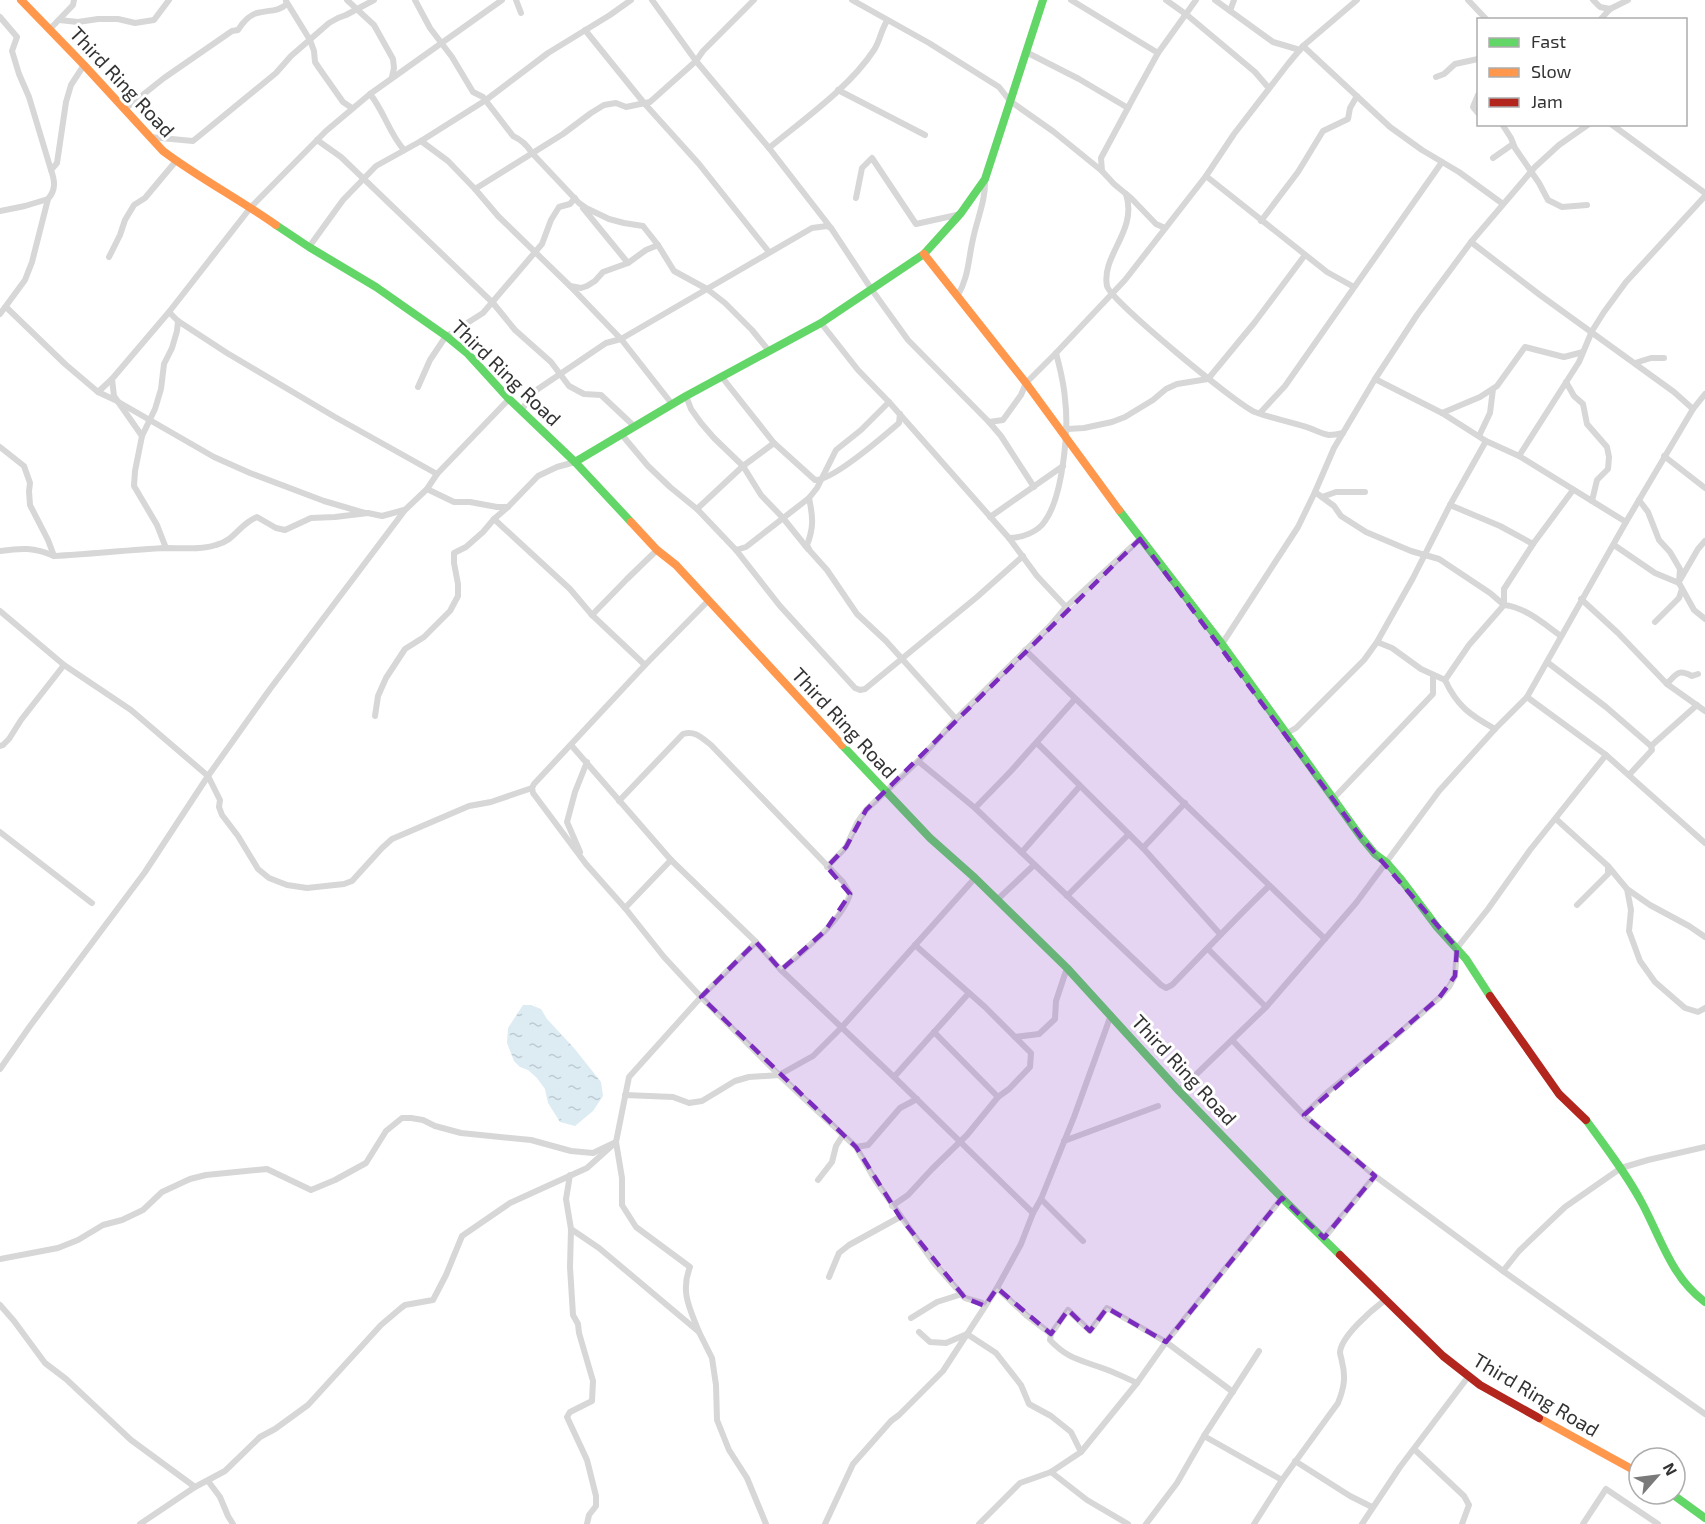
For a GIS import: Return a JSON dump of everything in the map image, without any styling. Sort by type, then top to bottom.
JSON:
[{"type":"street","name":"Third Ring Road","points":[[21,0],[163,151],[309,247],[376,287],[468,354],[509,399],[575,462],[657,550],[676,565],[885,792],[930,838],[998,899],[1111,1015],[1179,1091],[1282,1198],[1443,1356],[1468,1377],[1627,1466]]},
{"type":"street","points":[[50,29],[74,0]]},
{"type":"street","points":[[59,20],[78,22],[118,19],[135,23],[153,20],[169,0]]},
{"type":"street","points":[[347,0],[374,25],[393,59],[392,78]]},
{"type":"street","points":[[150,137],[193,141],[276,73],[291,56],[333,20],[374,0]]},
{"type":"street","points":[[416,0],[441,44],[452,57],[473,92],[486,100],[513,136],[528,146],[628,263]]},
{"type":"street","points":[[98,392],[112,379],[169,312],[251,207],[317,140],[370,94],[502,0]]},
{"type":"street","points":[[516,0],[521,13]]},
{"type":"street","points":[[309,247],[343,200],[376,166],[486,100],[548,53],[631,0]]},
{"type":"street","points":[[652,0],[696,61],[769,148],[831,228],[908,340],[1001,435],[1034,487]]},
{"type":"street","points":[[475,189],[563,134],[604,105],[616,103],[626,107],[650,102],[696,61],[703,51],[754,0]]},
{"type":"street","points":[[852,0],[929,43],[999,87],[1010,101],[1054,132],[1102,171],[1156,224],[1165,228]]},
{"type":"street","points":[[957,297],[968,270],[973,240],[986,192],[986,179],[1044,0]]},
{"type":"street","points":[[1071,0],[1158,53]]},
{"type":"street","points":[[1166,0],[1187,15],[1270,87]]},
{"type":"street","points":[[1102,171],[1101,158],[1158,53],[1196,0]]},
{"type":"street","points":[[1215,0],[1273,42],[1301,48],[1390,127],[1503,204]]},
{"type":"street","points":[[1230,11],[1234,0]]},
{"type":"street","points":[[988,422],[1003,420],[1021,395],[1026,383],[1125,280],[1301,48],[1355,0]]},
{"type":"street","points":[[1468,0],[1485,18]]},
{"type":"street","points":[[1593,0],[1600,7],[1610,9]]},
{"type":"street","points":[[1602,18],[1610,9],[1628,0]]},
{"type":"street","points":[[125,110],[165,78],[232,31],[238,30],[244,20],[256,13],[283,7],[286,2],[310,40],[315,62],[343,102],[352,108]]},
{"type":"street","points":[[0,17],[17,37],[12,51],[51,170],[54,186],[53,194],[48,199],[0,211]]},
{"type":"street","points":[[769,148],[852,76],[874,50],[887,21]]},
{"type":"street","points":[[585,30],[644,103],[699,164],[769,252]]},
{"type":"street","points":[[1026,52],[1079,79],[1128,108]]},
{"type":"street","points":[[1436,77],[1444,74],[1455,64],[1477,59]]},
{"type":"street","points":[[51,170],[57,163],[66,102],[71,85],[84,65]]},
{"type":"street","points":[[838,90],[925,135]]},
{"type":"street","points":[[370,94],[377,103],[394,138],[404,150]]},
{"type":"street","points":[[1262,221],[1298,172],[1323,131],[1348,119],[1350,108],[1357,96]]},
{"type":"street","points":[[1503,126],[1548,200],[1562,207],[1587,205]]},
{"type":"street","points":[[1222,644],[1298,527],[1334,448],[1417,315],[1471,242],[1531,172],[1559,145],[1586,126]]},
{"type":"street","points":[[1519,456],[1579,362],[1592,331],[1604,312],[1626,282],[1705,194],[1614,126]]},
{"type":"street","points":[[317,140],[341,157],[493,303],[516,330],[550,362],[569,386],[584,394],[601,395],[634,427]]},
{"type":"street","points":[[421,141],[448,162],[534,253],[570,286],[621,339],[672,404]]},
{"type":"street","points":[[1493,158],[1513,144]]},
{"type":"street","points":[[856,198],[862,168],[872,158],[916,224],[961,213]]},
{"type":"street","points":[[109,257],[125,220],[134,206],[145,198],[176,161]]},
{"type":"street","points":[[1260,413],[1285,386],[1442,162]]},
{"type":"street","points":[[1206,176],[1327,272],[1354,288]]},
{"type":"street","points":[[375,716],[378,696],[386,678],[405,649],[424,637],[450,611],[458,596],[454,553],[466,547],[483,532],[538,476],[575,462],[721,376],[821,323],[872,290],[924,255],[961,213],[986,179]]},
{"type":"street","points":[[1126,195],[1129,213],[1107,274],[1107,285],[1111,293],[1208,379],[1254,412],[1306,426],[1328,435],[1343,433]]},
{"type":"street","points":[[0,314],[25,280],[48,199]]},
{"type":"street","points":[[577,201],[609,219],[624,224],[643,226],[674,271],[707,289],[732,310],[769,351]]},
{"type":"street","points":[[418,387],[430,360],[446,336],[459,330],[493,303],[542,244],[551,220],[559,207],[577,201]]},
{"type":"street","points":[[522,410],[530,396],[606,344],[621,339],[812,228],[827,226],[831,228]]},
{"type":"street","points":[[1471,242],[1674,392],[1693,409]]},
{"type":"street","points":[[570,286],[581,288],[587,286],[603,272],[628,263],[646,250],[658,245]]},
{"type":"street","points":[[924,255],[1066,433],[1140,539],[1222,644],[1375,854],[1387,863],[1437,927],[1466,959],[1559,1094],[1585,1119],[1605,1144],[1643,1204],[1678,1274],[1694,1294],[1705,1302]]},
{"type":"street","points":[[1066,433],[1125,417],[1177,384],[1208,379],[1255,322],[1305,255]]},
{"type":"street","points":[[6,307],[65,364],[98,392],[116,400],[214,457],[324,501],[382,516],[405,510]]},
{"type":"street","points":[[169,312],[178,321],[255,370],[437,474]]},
{"type":"street","points":[[166,548],[157,525],[134,486],[142,436],[150,421],[161,388],[164,364],[172,348],[178,321]]},
{"type":"street","points":[[821,323],[858,370],[900,414],[1009,538],[1037,576],[1066,607]]},
{"type":"street","points":[[1442,413],[1480,398],[1497,386],[1525,347],[1564,357],[1583,352]]},
{"type":"street","points":[[1009,538],[1024,535],[1045,522],[1051,511],[1063,466],[1066,400],[1056,353]]},
{"type":"street","points":[[1635,363],[1651,358],[1664,358]]},
{"type":"street","points":[[721,376],[774,443],[815,480],[821,480],[837,472],[898,423],[900,414]]},
{"type":"street","points":[[112,379],[116,400],[142,436]]},
{"type":"street","points":[[1375,379],[1442,413],[1486,441],[1519,456],[1626,522]]},
{"type":"street","points":[[1566,382],[1582,404],[1587,424],[1607,447],[1608,469],[1597,480],[1592,501]]},
{"type":"street","points":[[1479,436],[1490,413],[1493,389]]},
{"type":"street","points":[[1179,1091],[1266,1007],[1387,863],[1439,790],[1527,697],[1664,456],[1705,394]]},
{"type":"street","points":[[686,396],[691,409],[701,423],[743,466],[761,495],[827,570],[857,614],[902,658],[956,719]]},
{"type":"street","points":[[0,1069],[145,872],[208,776],[270,689],[405,510],[509,399]]},
{"type":"street","points":[[736,550],[746,547],[809,498],[817,488],[836,450],[861,430],[889,402]]},
{"type":"street","points":[[622,435],[648,466],[697,509],[736,550],[780,606],[855,688],[860,690],[865,689],[977,597],[1023,556]]},
{"type":"street","points":[[1287,733],[1296,729],[1364,660],[1377,642],[1486,441]]},
{"type":"street","points":[[697,509],[743,466],[774,443]]},
{"type":"street","points":[[0,447],[24,466],[28,474],[30,505],[54,556]]},
{"type":"street","points":[[1664,456],[1705,488]]},
{"type":"street","points":[[990,517],[1063,466]]},
{"type":"street","points":[[427,489],[454,502],[508,507]]},
{"type":"street","points":[[1445,680],[1469,645],[1504,605],[1504,589],[1533,544],[1573,490]]},
{"type":"street","points":[[1315,492],[1334,506],[1341,516],[1366,532],[1438,559],[1490,593],[1504,605],[1535,617],[1561,636]]},
{"type":"street","points":[[1322,497],[1336,492],[1365,492]]},
{"type":"street","points":[[809,498],[813,516],[811,537],[807,545],[810,551]]},
{"type":"street","points":[[1639,500],[1648,512],[1659,540],[1670,552],[1680,569],[1679,583],[1682,590],[1694,610],[1705,619]]},
{"type":"street","points":[[1450,505],[1500,526],[1533,544]]},
{"type":"street","points":[[0,551],[20,548],[41,550],[54,556],[166,548],[205,548],[220,544],[236,535],[243,524],[257,517],[276,528],[285,530],[311,518],[336,518],[368,513]]},
{"type":"street","points":[[494,519],[570,589],[592,615],[645,666]]},
{"type":"street","points":[[827,867],[846,847],[856,823],[866,810],[918,761],[1066,607],[1140,539]]},
{"type":"street","points":[[1679,583],[1704,543]]},
{"type":"street","points":[[1614,545],[1655,573],[1679,583]]},
{"type":"street","points":[[743,561],[746,547]]},
{"type":"street","points":[[592,615],[657,550]]},
{"type":"street","points":[[1655,622],[1679,598],[1682,590]]},
{"type":"street","points":[[1581,599],[1618,633],[1667,684],[1705,711]]},
{"type":"street","points":[[0,611],[64,665],[131,710],[208,776],[220,800],[219,807],[222,815],[258,869],[268,878],[287,885],[307,888],[352,881],[392,839],[469,806],[491,802],[532,788],[708,601]]},
{"type":"street","points":[[1377,642],[1392,648],[1421,669],[1445,680],[1452,695],[1465,710],[1495,729]]},
{"type":"street","points":[[1025,650],[1325,939]]},
{"type":"street","points":[[1547,662],[1606,707],[1651,746]]},
{"type":"street","points":[[0,746],[9,739],[64,665]]},
{"type":"street","points":[[1667,684],[1677,673],[1684,672],[1692,676],[1698,674]]},
{"type":"street","points":[[1333,799],[1433,694],[1433,675]]},
{"type":"street","points":[[1527,697],[1606,755],[1705,843]]},
{"type":"street","points":[[975,808],[1076,699]]},
{"type":"street","points":[[1629,775],[1652,750],[1651,746],[1697,705]]},
{"type":"street","points":[[619,801],[683,734],[695,733],[711,745],[843,882],[850,894],[848,901],[825,931],[781,970]]},
{"type":"street","points":[[1037,743],[1143,848],[1220,934]]},
{"type":"street","points":[[572,745],[671,860],[756,942],[781,970],[1033,1213]]},
{"type":"street","points":[[1304,1115],[1449,987],[1455,976],[1456,948],[1606,755]]},
{"type":"street","points":[[918,761],[975,808],[1166,987],[1172,985],[1269,886]]},
{"type":"street","points":[[585,864],[567,822],[575,792],[587,762]]},
{"type":"street","points":[[1022,852],[1080,786]]},
{"type":"street","points":[[532,788],[533,794],[585,864],[625,908],[664,957],[779,1075],[856,1147],[892,1206],[934,1263],[965,1298],[985,1306]]},
{"type":"street","points":[[1143,848],[1185,803]]},
{"type":"street","points":[[1556,819],[1608,866],[1627,889],[1705,938]]},
{"type":"street","points":[[0,832],[92,903]]},
{"type":"street","points":[[1067,896],[1129,834]]},
{"type":"street","points":[[625,908],[671,860]]},
{"type":"street","points":[[998,899],[1034,865]]},
{"type":"street","points":[[1577,905],[1608,874],[1608,866]]},
{"type":"street","points":[[625,1095],[674,1097],[689,1103],[702,1101],[735,1081],[749,1077],[779,1075],[813,1056],[842,1027],[975,878]]},
{"type":"street","points":[[1627,889],[1631,910],[1629,931],[1640,961],[1655,982],[1685,1008],[1698,1012],[1705,1008]]},
{"type":"street","points":[[756,942],[701,997],[629,1077],[616,1142],[622,1178],[622,1205],[636,1227],[690,1267],[686,1279],[687,1301],[712,1358],[716,1385],[717,1420],[729,1450],[747,1478],[766,1524]]},
{"type":"street","points":[[892,1206],[908,1195],[967,1135],[998,1097],[1010,1089],[1030,1067],[1030,1053],[1015,1037],[915,945]]},
{"type":"street","points":[[1208,949],[1266,1007]]},
{"type":"street","points":[[1015,1037],[1039,1034],[1054,1019],[1056,1001],[1066,968]]},
{"type":"street","points":[[894,1077],[969,993]]},
{"type":"street","points":[[825,1524],[853,1464],[891,1420],[899,1415],[943,1371],[997,1288],[1021,1244],[1041,1199],[1111,1015]]},
{"type":"street","points":[[934,1032],[998,1097]]},
{"type":"street","points":[[1233,1041],[1304,1115],[1376,1176],[1503,1271],[1705,1414]]},
{"type":"street","points":[[856,1147],[868,1144],[900,1108],[917,1099]]},
{"type":"street","points":[[1064,1141],[1158,1106]]},
{"type":"street","points":[[0,1259],[58,1248],[78,1240],[103,1225],[122,1220],[143,1210],[162,1192],[190,1179],[206,1175],[267,1169],[311,1190],[366,1163],[386,1131],[402,1118],[423,1120],[461,1133],[531,1140],[592,1154],[616,1142]]},
{"type":"street","points":[[818,1180],[832,1162],[836,1146],[843,1135]]},
{"type":"street","points":[[140,1524],[195,1487],[225,1471],[260,1437],[308,1405],[381,1325],[400,1308],[433,1300],[462,1236],[510,1203],[587,1168],[616,1142]]},
{"type":"street","points":[[1503,1271],[1519,1251],[1565,1207],[1621,1168],[1705,1147]]},
{"type":"street","points":[[570,1175],[566,1199],[571,1229],[570,1267],[573,1315],[578,1324],[593,1382],[592,1401],[570,1412],[567,1417],[587,1460],[596,1496],[596,1506],[589,1515],[587,1524]]},
{"type":"street","points":[[1324,1238],[1376,1176]]},
{"type":"street","points":[[982,1523],[1020,1484],[1051,1472],[1081,1452],[1282,1198]]},
{"type":"street","points":[[1041,1199],[1083,1241]]},
{"type":"street","points":[[829,1277],[839,1253],[849,1245],[900,1217]]},
{"type":"street","points":[[571,1229],[599,1248],[699,1332]]},
{"type":"street","points":[[997,1288],[1026,1316],[1050,1334]]},
{"type":"street","points":[[911,1318],[937,1302],[962,1294]]},
{"type":"street","points":[[1254,1524],[1295,1461],[1338,1403],[1344,1389],[1340,1350],[1342,1345],[1356,1325],[1385,1300]]},
{"type":"street","points":[[0,1305],[45,1362],[131,1440],[195,1487]]},
{"type":"street","points":[[1137,1383],[1107,1369],[1077,1360],[1062,1352],[1050,1340],[1050,1334],[1068,1310],[1090,1332],[1107,1308],[1166,1342],[1233,1392]]},
{"type":"street","points":[[919,1332],[930,1342],[946,1343],[967,1334]]},
{"type":"street","points":[[967,1334],[996,1353],[1021,1384],[1029,1404],[1051,1416],[1071,1432],[1081,1452]]},
{"type":"street","points":[[1146,1524],[1176,1483],[1259,1351]]},
{"type":"street","points":[[1362,1524],[1468,1377]]},
{"type":"street","points":[[1204,1436],[1282,1480]]},
{"type":"street","points":[[1414,1449],[1464,1496],[1469,1505],[1462,1524]]},
{"type":"street","points":[[1295,1461],[1372,1508]]},
{"type":"street","points":[[1051,1472],[1087,1500],[1128,1524]]},
{"type":"street","points":[[208,1481],[220,1497],[233,1524]]},
{"type":"street","points":[[1583,1524],[1606,1489],[1658,1524]]},
{"type":"street","points":[[1687,1505],[1705,1518]]},
{"type":"highlighted area","points":[[1140,539],[1361,837],[1457,948],[1455,976],[1439,998],[1304,1115],[1375,1176],[1324,1238],[1282,1198],[1166,1342],[1107,1308],[1090,1331],[1068,1310],[1051,1334],[997,1288],[985,1306],[965,1298],[900,1217],[856,1147],[701,997],[756,942],[781,970],[825,931],[850,894],[827,867],[846,847],[866,810]]},
{"type":"water","points":[[523,1005],[541,1009],[601,1082],[603,1096],[593,1111],[575,1126],[560,1122],[548,1103],[545,1089],[537,1078],[514,1061],[507,1043],[508,1028]]},
{"type":"traffic: fast","points":[[575,462],[686,396],[821,323],[924,254],[961,213],[985,179],[1043,0]]},
{"type":"traffic: fast","points":[[276,225],[376,287],[468,354],[509,399],[575,462],[631,522]]},
{"type":"traffic: fast","points":[[1119,510],[1222,644],[1361,837],[1400,878],[1437,927],[1466,959],[1490,996]]},
{"type":"traffic: fast","points":[[842,745],[930,838],[975,878],[1067,968],[1179,1091],[1340,1255]]},
{"type":"traffic: fast","points":[[1586,1120],[1637,1194],[1676,1270],[1684,1282],[1705,1302]]},
{"type":"traffic: fast","points":[[1687,1505],[1705,1518]]},
{"type":"traffic: slow","points":[[21,0],[163,151],[276,225]]},
{"type":"traffic: slow","points":[[924,254],[1026,383],[1119,510]]},
{"type":"traffic: slow","points":[[631,522],[657,550],[676,565],[842,745]]},
{"type":"traffic: slow","points":[[1539,1418],[1627,1466]]},
{"type":"traffic: jam","points":[[1490,996],[1559,1094],[1586,1120]]},
{"type":"traffic: jam","points":[[1340,1255],[1443,1356],[1480,1385],[1539,1418]]}]
